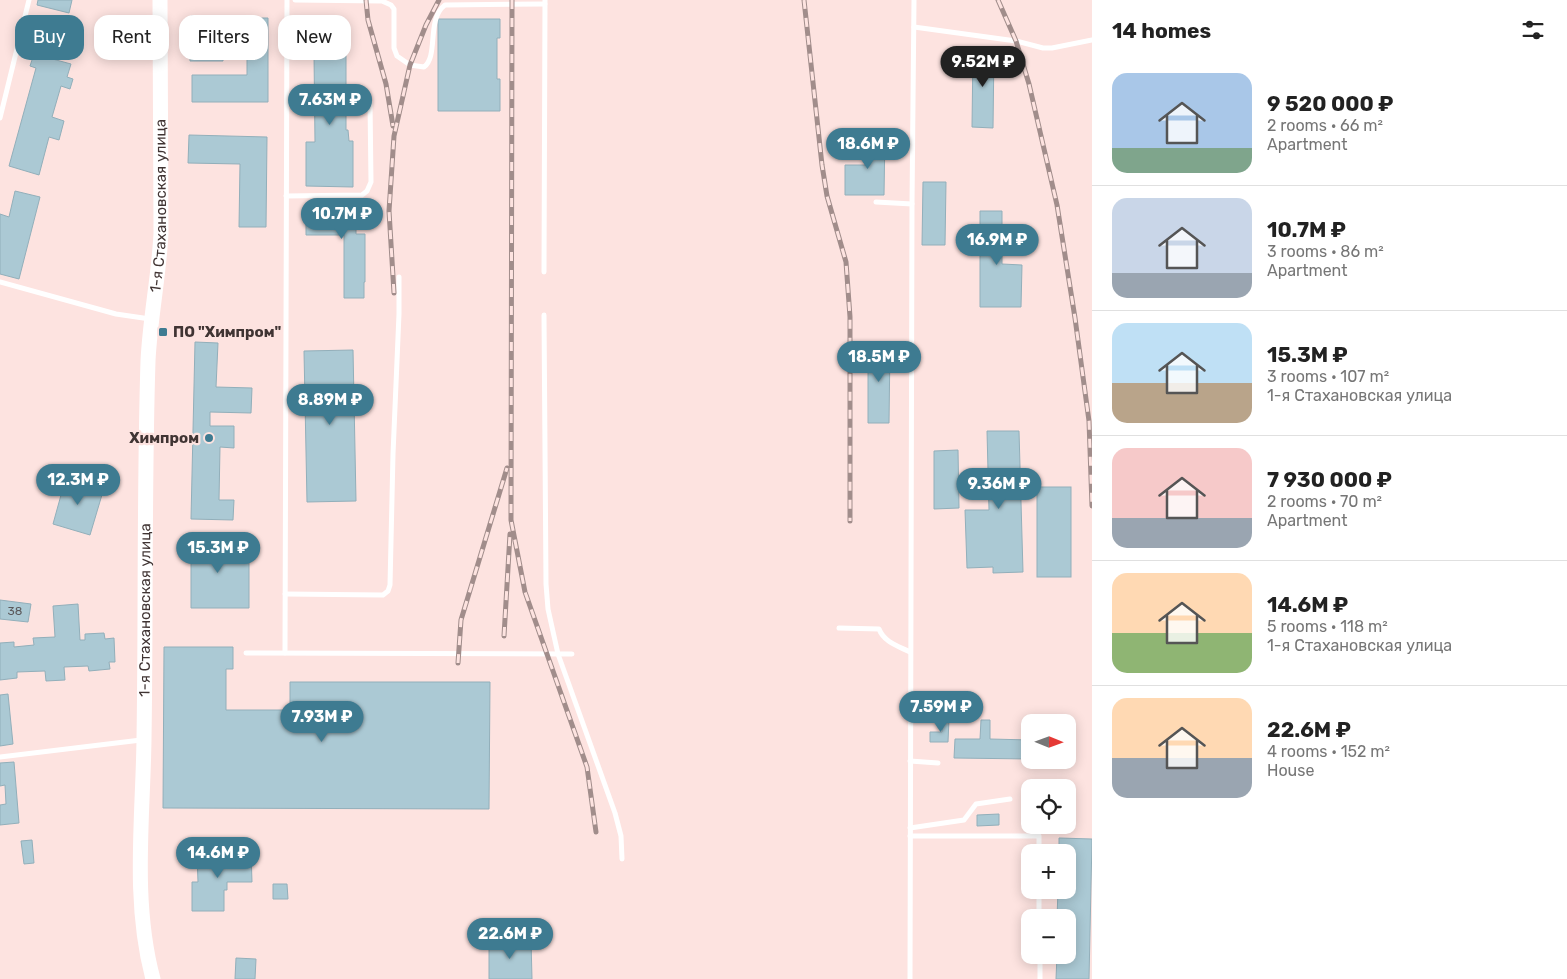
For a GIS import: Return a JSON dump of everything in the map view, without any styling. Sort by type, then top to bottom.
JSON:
[{"type":"main road","name":"1-я Стахановская улица","points":[[153,979],[148,963],[142,915],[141,847],[148,360],[160,259],[161,234],[160,0]]},
{"type":"lane","points":[[0,118],[30,0]]},
{"type":"lane","points":[[285,653],[288,0]]},
{"type":"lane","points":[[295,0],[382,1],[391,5],[394,10],[394,48],[397,56],[417,67],[424,67],[429,60],[436,15],[445,5],[544,2],[544,272]]},
{"type":"lane","points":[[910,979],[914,0]]},
{"type":"lane","points":[[914,27],[1016,41],[1043,48],[1092,40]]},
{"type":"lane","points":[[286,196],[362,195],[368,191],[371,182],[370,102]]},
{"type":"lane","points":[[876,202],[912,204]]},
{"type":"lane","points":[[285,594],[382,595],[388,592],[390,585],[392,454],[399,277]]},
{"type":"lane","points":[[0,282],[116,314],[152,320]]},
{"type":"lane","points":[[544,315],[546,584],[548,610],[558,654],[615,813],[621,836],[622,859]]},
{"type":"lane","points":[[839,628],[879,629],[881,635],[890,643],[910,652]]},
{"type":"lane","points":[[246,653],[572,654]]},
{"type":"lane","points":[[0,756],[144,740]]},
{"type":"lane","points":[[910,761],[938,763]]},
{"type":"lane","points":[[910,828],[964,820],[976,804],[1010,799]]},
{"type":"lane","points":[[910,836],[1039,836],[1039,844]]},
{"type":"lane","points":[[1040,964],[1040,979]]},
{"type":"building","points":[[38,0],[72,0],[69,13],[37,5]]},
{"type":"building","points":[[438,19],[500,19],[500,38],[497,38],[497,79],[500,79],[500,111],[438,111]]},
{"type":"building","points":[[973,49],[994,49],[993,128],[972,127]]},
{"type":"building","points":[[32,60],[56,60],[71,64],[67,77],[73,79],[70,89],[61,86],[52,117],[64,121],[59,140],[49,137],[39,175],[9,166],[36,68],[30,66]]},
{"type":"building","points":[[190,60],[223,60],[223,61]]},
{"type":"building","points":[[247,60],[268,60],[268,102],[192,102],[192,75],[247,75]]},
{"type":"building","points":[[314,60],[346,60],[346,130],[348,130],[349,141],[353,141],[353,187],[306,186],[306,142],[315,142]]},
{"type":"building","points":[[868,132],[885,132],[884,195],[845,195],[845,165],[868,165]]},
{"type":"building","points":[[189,135],[267,137],[266,227],[239,227],[240,164],[188,163]]},
{"type":"building","points":[[923,182],[946,182],[945,245],[922,245]]},
{"type":"building","points":[[15,191],[40,197],[19,279],[0,274],[0,214],[9,217]]},
{"type":"building","points":[[306,203],[356,203],[356,234],[365,234],[364,298],[344,298],[344,235],[306,235]]},
{"type":"building","points":[[980,211],[1002,211],[1002,264],[1022,265],[1021,307],[980,307]]},
{"type":"building","points":[[195,342],[218,343],[216,387],[252,388],[251,413],[210,412],[210,426],[234,426],[234,448],[220,447],[219,500],[234,500],[233,520],[191,519]]},
{"type":"building","points":[[868,344],[890,345],[889,423],[868,423]]},
{"type":"building","points":[[353,350],[356,501],[307,502],[304,351]]},
{"type":"building","points":[[987,431],[1019,431],[1023,572],[993,573],[993,567],[967,568],[965,510],[989,510]]},
{"type":"building","points":[[958,450],[959,508],[934,509],[934,451]]},
{"type":"building","points":[[66,477],[104,488],[90,535],[53,524]]},
{"type":"building","points":[[1037,487],[1071,487],[1071,577],[1037,577]]},
{"type":"building","points":[[191,535],[233,535],[233,556],[249,556],[249,608],[191,608]]},
{"type":"building","points":[[0,600],[31,604],[28,622],[0,619]]},
{"type":"building","points":[[78,604],[80,640],[85,640],[85,634],[104,633],[105,639],[114,638],[115,662],[109,662],[110,669],[89,671],[88,666],[64,667],[65,680],[46,681],[45,671],[17,672],[17,678],[0,680],[0,643],[14,642],[14,647],[34,645],[33,638],[55,637],[53,606]]},
{"type":"building","points":[[164,647],[233,647],[233,669],[226,669],[226,710],[290,710],[290,682],[490,682],[489,809],[163,808]]},
{"type":"building","points":[[8,694],[13,744],[0,746],[0,695]]},
{"type":"building","points":[[942,719],[949,719],[948,742],[930,742],[930,732],[942,732]]},
{"type":"building","points":[[981,720],[990,720],[990,739],[1021,740],[1021,759],[954,758],[955,739],[980,739]]},
{"type":"building","points":[[14,762],[19,823],[0,825],[0,805],[6,804],[5,785],[0,786],[0,763]]},
{"type":"building","points":[[999,814],[999,825],[977,826],[977,815]]},
{"type":"building","points":[[1059,838],[1092,839],[1089,979],[1056,979],[1057,964],[1076,964],[1076,909],[1057,909],[1058,899],[1076,899],[1076,844],[1059,844]]},
{"type":"building","points":[[32,840],[34,863],[24,864],[21,841]]},
{"type":"building","points":[[251,853],[252,882],[227,882],[227,890],[224,890],[224,911],[192,911],[192,882],[198,882],[197,854]]},
{"type":"building","points":[[273,884],[287,884],[288,899],[273,899]]},
{"type":"building","points":[[489,940],[531,940],[532,979],[489,979]]},
{"type":"building","points":[[236,958],[256,959],[255,979],[235,979]]},
{"type":"railway","points":[[366,0],[368,20],[386,84],[393,126]]},
{"type":"railway","points":[[394,293],[389,211],[394,136],[410,65],[426,25],[439,0]]},
{"type":"railway","points":[[512,0],[511,520],[525,592],[587,767],[596,832]]},
{"type":"railway","points":[[804,0],[822,165],[827,196],[846,262],[850,317],[850,521]]},
{"type":"railway","points":[[998,0],[1016,41],[1029,84],[1057,205],[1089,421],[1092,506]]},
{"type":"railway","points":[[458,663],[461,620],[507,468]]},
{"type":"railway","points":[[504,636],[510,534]]},
{"type":"place","name":"ПО \"Химпром\"","points":[[163,332]]},
{"type":"place","name":"Химпром","points":[[209,438]]}]
